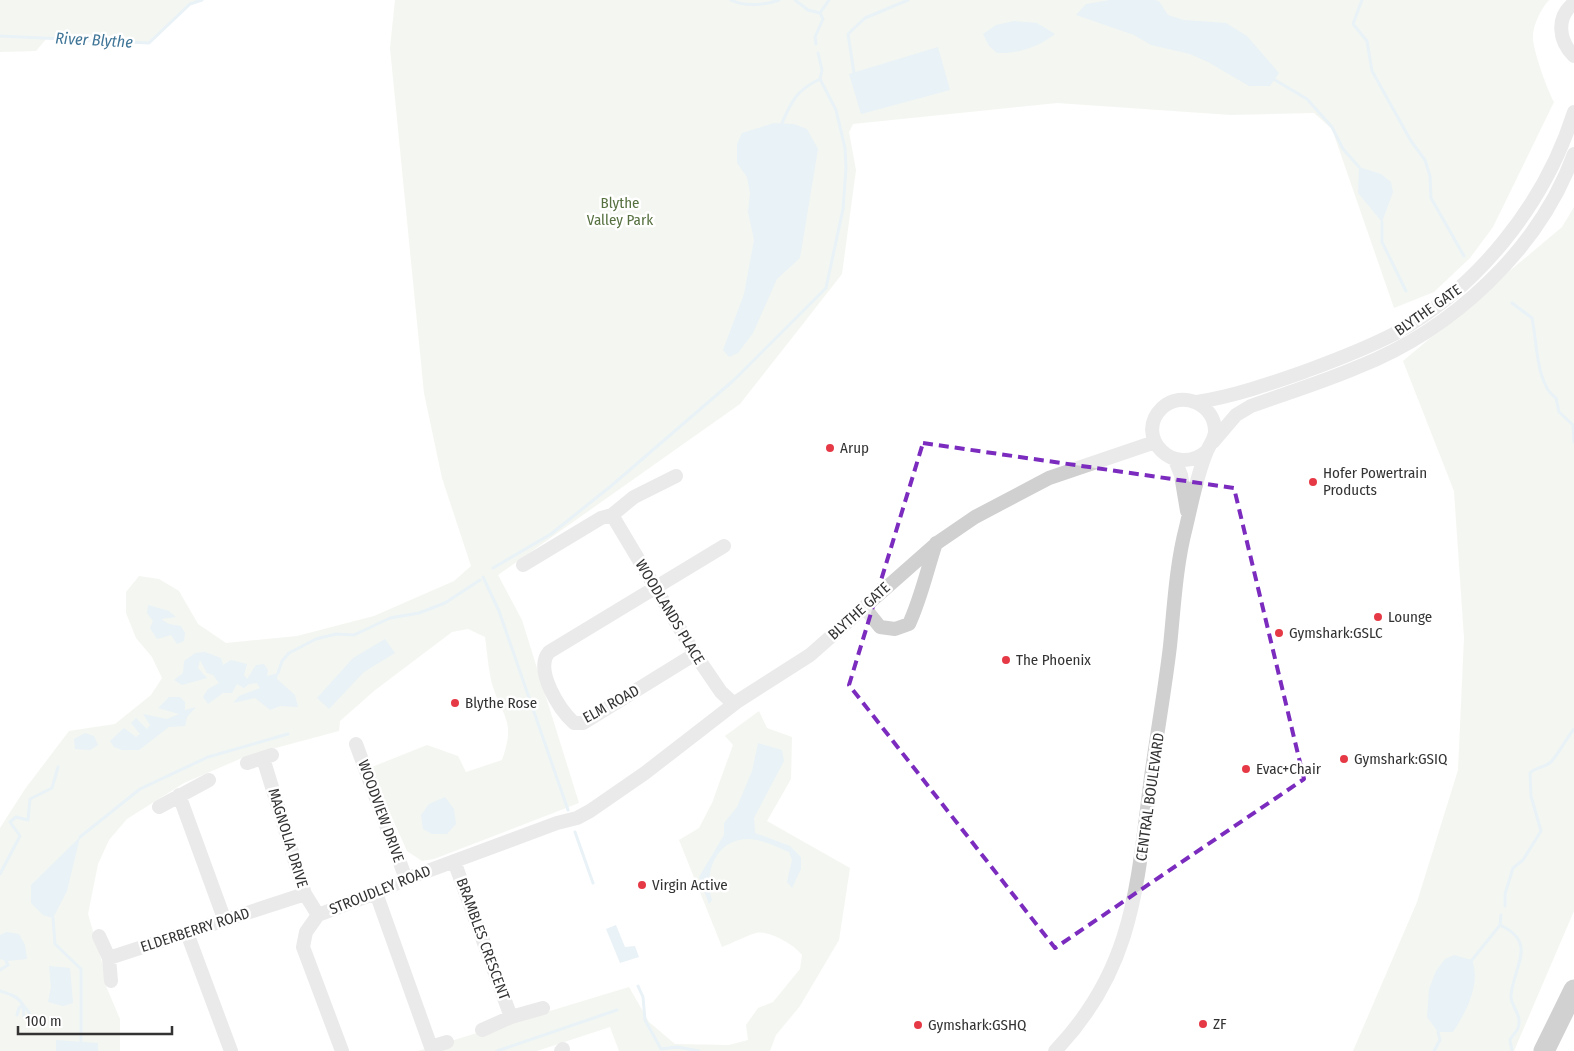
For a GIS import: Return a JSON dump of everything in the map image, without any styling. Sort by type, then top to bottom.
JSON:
[{"type":"highway","points":[[1544,1051],[1574,990]]},
{"type":"street","points":[[1574,3],[1565,12],[1560,31],[1563,41],[1574,56]]},
{"type":"street","name":"BLYTHE GATE","points":[[1197,402],[1251,391],[1360,351],[1395,333],[1442,302],[1468,281],[1502,243],[1532,202],[1562,146],[1574,112]]},
{"type":"street","name":"BLYTHE GATE","points":[[1210,446],[1236,416],[1251,406],[1359,367],[1399,347],[1437,324],[1478,292],[1514,254],[1546,212],[1574,154]]},
{"type":"street","points":[[1188,522],[1215,430],[1214,421],[1205,407],[1197,402],[1178,400],[1161,410],[1153,427],[1155,442],[1166,456],[1175,460],[1189,461],[1200,457],[1210,446]]},
{"type":"street","name":"BLYTHE GATE","points":[[581,816],[645,773],[734,704],[810,655],[937,543],[975,517],[1049,478],[1155,442]]},
{"type":"street","points":[[1175,460],[1186,494],[1188,522]]},
{"type":"street","points":[[523,565],[601,518],[612,515],[634,497],[676,476]]},
{"type":"street","name":"WOODLANDS PLACE","points":[[612,515],[696,654],[721,692],[734,704]]},
{"type":"street","name":"CENTRAL BOULEVARD","points":[[1055,1051],[1106,983],[1122,947],[1132,913],[1142,857],[1188,522]]},
{"type":"street","points":[[864,607],[880,627],[895,629],[909,624],[918,605],[925,576],[937,543]]},
{"type":"street","name":"ELM ROAD","points":[[696,654],[583,723],[574,723],[558,704],[543,670],[544,660],[548,653],[724,546]]},
{"type":"street","name":"WOODVIEW DRIVE","points":[[356,744],[406,878]]},
{"type":"street","name":"MAGNOLIA DRIVE","points":[[247,763],[267,757],[305,894],[318,915]]},
{"type":"street","points":[[159,807],[209,780]]},
{"type":"street","points":[[179,795],[225,921]]},
{"type":"street","name":"STROUDLEY ROAD","points":[[342,1051],[303,947],[306,932],[318,915],[376,893],[406,878],[557,822],[581,816]]},
{"type":"street","name":"BRAMBLES CRESCENT","points":[[454,861],[512,1017]]},
{"type":"street","points":[[376,893],[427,1049],[447,1042]]},
{"type":"street","name":"ELDERBERRY ROAD","points":[[109,958],[305,894]]},
{"type":"street","points":[[187,933],[231,1051]]},
{"type":"street","points":[[99,936],[109,958],[111,981]]},
{"type":"street","points":[[482,1030],[512,1017],[543,1008]]},
{"type":"highlighted area","points":[[923,443],[1234,488],[1304,779],[1055,948],[849,685]]},
{"type":"green space","points":[[0,0],[202,0],[190,4],[149,43],[47,38],[36,51],[0,52]]},
{"type":"green space","name":"Blythe Valley Park","points":[[395,0],[1549,0],[1538,18],[1533,39],[1541,71],[1554,102],[1493,227],[1470,258],[1434,292],[1394,308],[1332,129],[1314,113],[1231,115],[1057,103],[853,124],[849,132],[856,170],[842,274],[740,404],[498,575],[522,620],[579,803],[434,859],[422,861],[407,851],[372,767],[427,745],[458,756],[466,772],[502,760],[506,746],[508,726],[491,680],[485,637],[468,629],[452,632],[374,691],[340,721],[339,731],[249,755],[184,783],[127,819],[109,840],[98,864],[88,914],[103,966],[106,986],[120,1019],[120,1051],[0,1051],[0,828],[25,789],[69,731],[115,724],[151,695],[162,678],[152,657],[136,638],[126,613],[126,592],[139,576],[159,579],[179,591],[198,624],[226,643],[297,636],[374,616],[454,581],[471,566],[442,478],[424,393],[390,48]]},
{"type":"green space","points":[[1574,207],[1574,911],[1514,1051],[1353,1051],[1417,902],[1458,770],[1464,638],[1454,491],[1403,361],[1562,227]]},
{"type":"green space","points":[[759,711],[767,728],[792,737],[791,779],[767,821],[850,868],[839,940],[800,1006],[776,1035],[770,1051],[619,1051],[610,1027],[537,1051],[418,1051],[629,987],[649,1022],[675,1044],[729,1045],[748,1040],[746,1025],[758,1008],[773,1002],[800,969],[802,955],[794,947],[781,939],[761,933],[752,934],[722,947],[679,840],[699,828],[712,803],[733,745],[725,736]]},
{"type":"water","points":[[1110,0],[1154,0],[1159,1],[1168,15],[1184,20],[1226,23],[1247,36],[1279,73],[1270,86],[1249,86],[1208,62],[1190,54],[1151,45],[1134,35],[1076,15],[1086,4]]},
{"type":"water","points":[[1014,21],[1037,23],[1055,34],[1042,43],[1028,49],[997,53],[989,46],[983,34],[996,25]]},
{"type":"water","points":[[938,47],[950,90],[861,114],[849,74]]},
{"type":"water","points":[[774,123],[794,124],[807,129],[818,149],[800,258],[777,279],[753,333],[738,353],[729,357],[723,350],[744,294],[754,240],[748,212],[750,193],[747,177],[737,163],[737,144],[742,133]]},
{"type":"water","points":[[1359,167],[1381,174],[1391,182],[1393,192],[1382,222],[1358,193]]},
{"type":"water","points":[[148,605],[169,611],[176,617],[161,619],[169,624],[181,626],[185,633],[184,641],[177,644],[171,635],[157,639],[150,628],[153,621],[147,613]]},
{"type":"water","points":[[385,639],[395,653],[364,672],[329,709],[317,698],[353,658]]},
{"type":"water","points":[[205,652],[221,658],[223,665],[231,660],[247,664],[244,675],[247,679],[256,665],[264,664],[268,670],[267,676],[278,673],[277,679],[295,695],[298,707],[280,706],[270,710],[255,698],[233,703],[239,696],[260,688],[257,683],[249,684],[244,688],[237,684],[232,693],[223,693],[208,704],[203,697],[208,689],[219,683],[213,675],[207,673],[200,660],[198,668],[207,678],[182,685],[174,680],[183,673],[184,661],[195,653]]},
{"type":"water","points":[[169,697],[180,697],[185,702],[185,710],[196,707],[187,717],[185,726],[169,727],[139,750],[122,750],[114,747],[110,741],[124,728],[136,737],[140,734],[131,723],[136,718],[147,729],[150,725],[143,714],[167,719],[179,714],[158,708]]},
{"type":"water","points":[[85,733],[94,736],[98,745],[90,750],[75,749],[74,739]]},
{"type":"water","points":[[758,743],[782,750],[784,761],[754,818],[755,833],[790,846],[801,857],[801,869],[792,888],[787,882],[792,860],[789,852],[757,840],[744,839],[733,842],[717,856],[712,866],[710,888],[712,900],[709,904],[699,877],[724,835],[724,823],[737,807],[752,771]]},
{"type":"water","points":[[445,797],[454,809],[456,824],[447,834],[432,834],[423,829],[421,815],[429,804]]},
{"type":"water","points":[[80,837],[67,891],[53,918],[43,915],[31,903],[31,885]]},
{"type":"water","points":[[616,925],[625,947],[635,946],[639,957],[620,963],[606,929]]},
{"type":"water","points":[[6,932],[19,934],[25,945],[27,959],[7,961],[0,959],[0,935]]},
{"type":"water","points":[[1454,955],[1472,960],[1475,979],[1471,998],[1453,1032],[1438,1032],[1427,1017],[1429,989],[1436,971],[1445,959]]},
{"type":"water","points":[[49,966],[70,968],[73,1003],[63,1006],[48,1002],[51,987]]},
{"type":"water","points":[[56,1040],[98,1043],[98,1051],[56,1051]]},
{"type":"waterway","name":"River Blythe","points":[[0,36],[149,43],[190,4],[202,0]]},
{"type":"waterway","name":"River Blythe","points":[[731,0],[742,4],[768,3],[779,0]]},
{"type":"waterway","name":"River Blythe","points":[[795,0],[808,10],[820,13],[829,0]]},
{"type":"waterway","points":[[854,73],[848,34],[865,18],[908,0]]},
{"type":"waterway","points":[[1362,0],[1353,24],[1367,41],[1372,71],[1411,141],[1425,160],[1430,176],[1431,198],[1464,256]]},
{"type":"waterway","points":[[816,44],[815,37],[823,19],[820,13]]},
{"type":"waterway","points":[[782,123],[796,96],[806,87],[820,79],[822,70],[818,53]]},
{"type":"waterway","points":[[493,568],[551,534],[611,486],[734,380],[826,288],[843,209],[846,168],[845,148],[836,110],[820,79]]},
{"type":"waterway","points":[[1275,80],[1307,99],[1332,127],[1343,149],[1359,167]]},
{"type":"waterway","points":[[1382,222],[1382,242],[1406,291]]},
{"type":"waterway","points":[[1512,303],[1532,318],[1541,373],[1549,392],[1556,398],[1559,412],[1573,425],[1574,442]]},
{"type":"waterway","points":[[483,577],[499,611],[568,810]]},
{"type":"waterway","points":[[278,673],[282,661],[289,653],[316,639],[336,634],[354,635],[390,618],[419,613],[445,603],[480,580]]},
{"type":"waterway","points":[[1505,906],[1505,894],[1513,868],[1523,860],[1541,831],[1531,796],[1530,773],[1551,762],[1574,729]]},
{"type":"waterway","points":[[80,837],[140,789],[208,757],[288,734]]},
{"type":"waterway","points":[[0,874],[20,836],[10,822],[16,817],[28,820],[30,799],[52,788],[58,767]]},
{"type":"waterway","points":[[575,832],[593,883]]},
{"type":"waterway","points":[[1501,915],[1500,925],[1512,932],[1518,939],[1521,947],[1521,956],[1511,995],[1512,1003],[1519,1019],[1517,1029],[1510,1040],[1512,1051]]},
{"type":"waterway","points":[[53,918],[55,944],[81,969],[81,1042]]},
{"type":"waterway","points":[[1472,960],[1500,925]]},
{"type":"waterway","points":[[0,970],[8,965],[6,961]]},
{"type":"waterway","points":[[638,986],[643,997],[645,1020],[661,1049],[677,1047],[699,1051]]},
{"type":"waterway","points":[[0,991],[19,999],[23,1005],[19,1008],[17,1015]]},
{"type":"waterway","points":[[23,1005],[24,1017]]},
{"type":"waterway","points":[[23,1005],[30,1014]]},
{"type":"waterway","points":[[497,1051],[617,1010]]},
{"type":"waterway","points":[[1434,1051],[1440,1040],[1438,1032]]},
{"type":"place","name":"Arup","points":[[830,448]]},
{"type":"place","name":"Hofer Powertrain Products","points":[[1313,482]]},
{"type":"place","name":"Lounge","points":[[1378,617]]},
{"type":"place","name":"Gymshark:GSLC","points":[[1279,633]]},
{"type":"place","name":"The Phoenix","points":[[1006,660]]},
{"type":"place","name":"Blythe Rose","points":[[455,703]]},
{"type":"place","name":"Gymshark:GSIQ","points":[[1344,759]]},
{"type":"place","name":"Evac+Chair","points":[[1246,769]]},
{"type":"place","name":"Virgin Active","points":[[642,885]]},
{"type":"place","name":"ZF","points":[[1203,1024]]},
{"type":"place","name":"Gymshark:GSHQ","points":[[918,1025]]}]
